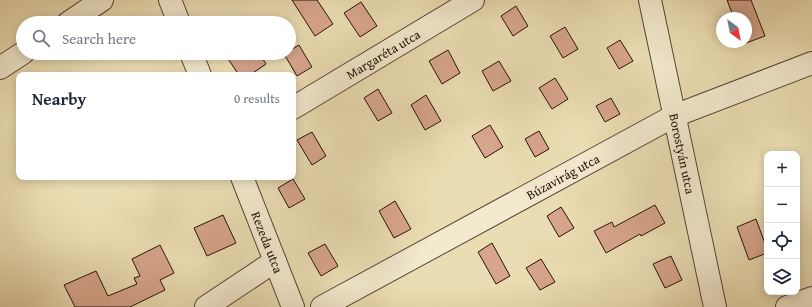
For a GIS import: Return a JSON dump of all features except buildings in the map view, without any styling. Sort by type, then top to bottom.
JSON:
[{"type":"street","points":[[78,16],[102,0]]},
{"type":"street","points":[[170,0],[176,16]]},
{"type":"street","name":"Margaréta utca","points":[[296,106],[473,0]]},
{"type":"street","name":"Borostyán utca","points":[[650,0],[714,307]]},
{"type":"street","points":[[0,68],[16,58]]},
{"type":"street","points":[[194,60],[199,72]]},
{"type":"street","name":"Búzavirág utca","points":[[322,307],[674,116],[812,63]]},
{"type":"street","name":"Rezeda utca","points":[[243,180],[293,307]]},
{"type":"street","points":[[206,307],[275,261]]},
{"type":"street","points":[[787,307],[812,298]]}]
